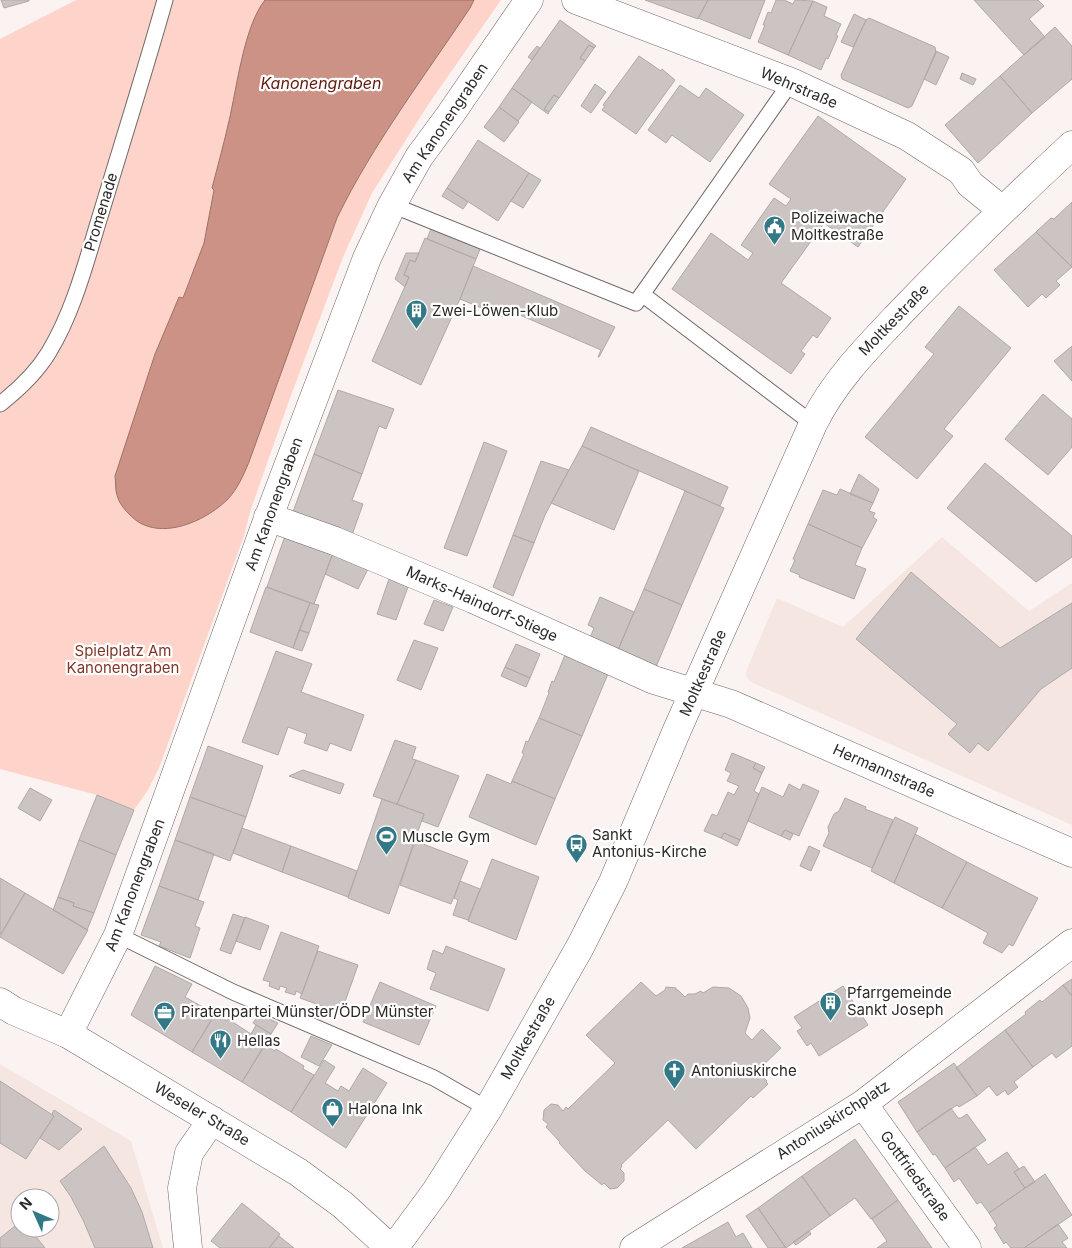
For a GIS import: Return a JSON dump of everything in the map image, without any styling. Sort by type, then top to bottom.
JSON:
[{"type":"street","name":"Am Kanonengraben","points":[[68,1034],[118,935],[268,517],[367,258],[392,205],[419,157],[450,116],[529,0]]},
{"type":"street","name":"Wehrstraße","points":[[576,0],[791,82],[907,136],[961,171],[970,184],[1002,210]]},
{"type":"street","name":"Moltkestraße","points":[[392,1248],[436,1191],[488,1109],[580,947],[614,882],[638,821],[694,693],[813,424],[826,400],[862,352],[1002,210],[1072,145]]},
{"type":"street","name":"Marks-Haindorf-Stiege","points":[[268,517],[335,541],[473,599],[654,680],[694,693]]},
{"type":"street","name":"Hermannstraße","points":[[694,693],[731,704],[1072,853]]},
{"type":"street","name":"Antoniuskirchplatz","points":[[634,1248],[863,1104],[1072,943]]},
{"type":"street","name":"Weseler Straße","points":[[0,1002],[14,1011],[68,1034],[298,1172],[343,1205],[392,1248]]},
{"type":"street","name":"Gottfriedstraße","points":[[863,1104],[967,1248]]},
{"type":"street","points":[[188,1248],[182,1188],[190,1153],[212,1120]]},
{"type":"lane","name":"Promenade","points":[[0,404],[31,375],[49,352],[64,323],[78,285],[149,57],[164,0]]},
{"type":"lane","points":[[392,205],[636,303],[791,82]]},
{"type":"lane","points":[[642,294],[813,424]]},
{"type":"lane","points":[[118,935],[233,992],[434,1078],[488,1109]]},
{"type":"shaded area","points":[[942,537],[1029,611],[1072,583],[1072,825],[753,683],[748,679],[747,669],[777,598],[843,627]]},
{"type":"shaded area","points":[[0,1064],[131,1141],[163,1248],[0,1248]]},
{"type":"green space","name":"Spielplatz Am Kanonengraben","points":[[76,0],[501,0],[428,105],[372,193],[343,257],[290,398],[250,512],[244,536],[159,768],[148,790],[134,810],[97,795],[0,769],[0,39]]},
{"type":"water","name":"Kanonengraben","points":[[265,0],[474,0],[366,164],[337,218],[249,462],[237,486],[228,499],[194,522],[166,529],[153,528],[140,523],[124,508],[116,493],[115,476],[155,354],[179,297],[183,298],[204,243],[214,190],[212,188],[246,41],[258,11]]},
{"type":"building","points":[[1,0],[29,0],[29,1],[4,8]]},
{"type":"building","points":[[645,0],[708,0],[698,19]]},
{"type":"building","points":[[708,0],[765,0],[750,39],[698,18]]},
{"type":"building","points":[[776,0],[784,0],[793,4],[795,0],[813,1],[788,55],[758,42],[768,12],[771,13]]},
{"type":"building","points":[[974,0],[1038,0],[1044,6],[1029,19],[1045,37],[1024,55]]},
{"type":"building","points":[[813,1],[827,7],[824,16],[841,24],[828,59],[826,58],[821,70],[788,55]]},
{"type":"building","points":[[854,14],[866,20],[853,47],[841,42]]},
{"type":"building","points":[[869,18],[935,47],[936,53],[912,106],[908,108],[842,79],[841,75],[866,20]]},
{"type":"building","points":[[560,20],[596,46],[594,48],[589,45],[580,58],[585,61],[559,98],[554,95],[544,109],[549,112],[548,114],[512,88]]},
{"type":"building","points":[[1055,27],[1072,46],[1072,79],[1032,113],[1000,76]]},
{"type":"building","points":[[589,45],[594,48],[585,61],[580,58]]},
{"type":"building","points":[[537,46],[540,48],[532,60],[528,57]]},
{"type":"building","points":[[936,51],[949,57],[936,85],[924,79]]},
{"type":"building","points":[[639,56],[661,71],[662,69],[675,80],[636,134],[602,110],[605,106],[603,105]]},
{"type":"building","points":[[962,73],[976,79],[973,85],[960,79]]},
{"type":"building","points":[[1000,76],[1032,113],[978,163],[945,125]]},
{"type":"building","points":[[595,84],[606,92],[591,113],[581,106]]},
{"type":"building","points":[[680,85],[699,98],[706,88],[744,115],[710,162],[672,135],[666,143],[648,130]]},
{"type":"building","points":[[512,88],[532,102],[518,121],[499,107]]},
{"type":"building","points":[[554,95],[559,98],[549,112],[544,109]]},
{"type":"building","points":[[499,107],[519,122],[504,142],[484,127]]},
{"type":"building","name":"Polizeiwache Moltkestraße","points":[[818,116],[906,179],[858,247],[824,223],[781,283],[831,318],[817,338],[813,335],[801,351],[805,354],[791,374],[672,289],[711,233],[748,260],[753,253],[741,245],[774,198],[786,206],[791,199],[769,184]]},
{"type":"building","points":[[478,140],[529,173],[498,221],[447,188]]},
{"type":"building","points":[[529,173],[541,180],[523,208],[511,201]]},
{"type":"building","points":[[447,188],[468,202],[463,209],[442,196]]},
{"type":"building","points":[[1072,202],[1072,267],[1036,232],[1051,218],[1054,219]]},
{"type":"building","points":[[432,226],[481,247],[476,259],[427,239]]},
{"type":"building","points":[[1036,232],[1072,267],[1056,281],[1060,285],[1046,298],[1042,294],[1028,307],[994,270]]},
{"type":"building","name":"Zwei-Löwen-Klub","points":[[425,238],[476,259],[421,385],[372,361],[409,277],[404,275],[410,260],[415,262]]},
{"type":"building","points":[[406,253],[419,253],[415,262],[410,260],[404,275],[409,277],[405,287],[395,279]]},
{"type":"building","points":[[473,266],[615,327],[599,357],[601,350],[506,309],[503,317],[460,299]]},
{"type":"building","points":[[959,306],[1011,348],[944,429],[953,436],[917,479],[865,437],[934,354],[925,347]]},
{"type":"building","points":[[1072,346],[1072,381],[1054,361]]},
{"type":"building","points":[[338,390],[394,409],[386,429],[379,426],[362,474],[314,454]]},
{"type":"building","points":[[1043,394],[1072,419],[1072,447],[1048,475],[1005,439]]},
{"type":"building","points":[[591,427],[728,487],[720,506],[582,446]]},
{"type":"building","points":[[484,442],[507,451],[467,556],[444,548]]},
{"type":"building","points":[[582,446],[639,471],[614,530],[551,503]]},
{"type":"building","points":[[314,454],[362,474],[352,500],[363,504],[352,535],[293,512]]},
{"type":"building","points":[[541,461],[569,470],[545,515],[534,543],[513,535]]},
{"type":"building","points":[[985,463],[1072,536],[1072,557],[1036,582],[947,508]]},
{"type":"building","points":[[859,474],[879,489],[873,503],[850,494]]},
{"type":"building","points":[[840,489],[873,503],[869,511],[875,513],[873,517],[877,520],[862,548],[808,524],[823,490],[837,495]]},
{"type":"building","points":[[685,491],[724,508],[682,605],[644,589]]},
{"type":"building","points":[[808,524],[862,548],[855,565],[866,569],[854,599],[799,577],[800,575],[790,571]]},
{"type":"building","points":[[513,535],[534,543],[513,596],[493,587]]},
{"type":"building","points":[[285,536],[333,553],[314,604],[267,587]]},
{"type":"building","points":[[333,553],[368,569],[358,589],[325,574]]},
{"type":"building","points":[[911,572],[1000,648],[1072,603],[1072,668],[1041,689],[988,751],[978,743],[970,753],[948,734],[957,724],[856,639]]},
{"type":"building","points":[[389,579],[408,587],[396,620],[377,614]]},
{"type":"building","points":[[266,587],[310,603],[293,648],[250,632]]},
{"type":"building","points":[[644,589],[682,605],[656,667],[618,650]]},
{"type":"building","points":[[600,597],[634,612],[618,650],[590,638],[594,628],[588,625]]},
{"type":"building","points":[[434,600],[453,607],[443,631],[424,624]]},
{"type":"building","points":[[310,603],[319,605],[309,633],[299,630]]},
{"type":"building","points":[[299,630],[309,633],[302,651],[293,648]]},
{"type":"building","points":[[414,640],[438,648],[421,690],[397,680]]},
{"type":"building","points":[[516,644],[540,654],[530,678],[505,667]]},
{"type":"building","points":[[276,651],[312,664],[301,692],[364,715],[351,751],[330,743],[327,751],[304,743],[307,734],[288,727],[278,755],[242,742]]},
{"type":"building","points":[[565,655],[608,674],[582,736],[539,718],[552,681],[554,682]]},
{"type":"building","points":[[505,667],[530,678],[526,687],[501,676]]},
{"type":"building","points":[[539,718],[582,736],[555,799],[512,781],[524,754],[522,753],[526,741],[528,742]]},
{"type":"building","points":[[395,740],[416,747],[412,759],[416,760],[397,804],[373,796]]},
{"type":"building","points":[[208,746],[263,766],[246,817],[190,797]]},
{"type":"building","points":[[732,753],[756,763],[753,768],[762,773],[754,791],[759,794],[740,840],[724,833],[721,838],[704,831],[712,814],[717,816],[728,792],[734,795],[739,786],[727,781],[731,773],[725,770]]},
{"type":"building","points":[[416,760],[459,776],[438,827],[422,821],[424,814],[397,804]]},
{"type":"building","points":[[756,763],[765,767],[762,773],[753,768]]},
{"type":"building","points":[[303,770],[344,784],[340,794],[289,776]]},
{"type":"building","points":[[487,774],[511,784],[512,781],[555,799],[536,845],[469,817]]},
{"type":"building","points":[[789,784],[800,790],[803,784],[819,791],[799,836],[785,830],[781,836],[748,821],[762,787],[783,797]]},
{"type":"building","points":[[30,788],[52,800],[40,821],[18,808]]},
{"type":"building","points":[[97,795],[134,810],[116,855],[79,840]]},
{"type":"building","points":[[190,797],[246,817],[230,861],[175,840]]},
{"type":"building","points":[[845,798],[866,807],[865,809],[893,820],[872,868],[823,846],[829,833],[828,827]]},
{"type":"building","name":"Muscle Gym","points":[[382,799],[424,814],[389,914],[348,898]]},
{"type":"building","points":[[895,817],[918,828],[894,883],[871,871]]},
{"type":"building","points":[[242,828],[291,846],[282,872],[233,853]]},
{"type":"building","points":[[785,830],[793,834],[790,840],[781,836]]},
{"type":"building","points":[[724,833],[740,840],[737,846],[721,838]]},
{"type":"building","points":[[915,834],[967,862],[942,908],[894,883]]},
{"type":"building","points":[[79,840],[116,855],[94,913],[73,906],[74,903],[58,897]]},
{"type":"building","points":[[175,840],[214,854],[198,900],[159,886]]},
{"type":"building","points":[[415,841],[468,861],[451,904],[400,885]]},
{"type":"building","points":[[291,846],[357,871],[348,897],[282,872]]},
{"type":"building","points":[[809,846],[820,851],[811,871],[800,866]]},
{"type":"building","points":[[492,859],[539,877],[516,940],[468,921]]},
{"type":"building","points":[[967,862],[1038,898],[1013,946],[1009,944],[1002,953],[983,943],[988,933],[942,908]]},
{"type":"building","points":[[0,878],[25,893],[0,935]]},
{"type":"building","points":[[460,881],[480,889],[468,920],[453,915],[458,900],[454,898]]},
{"type":"building","points":[[159,886],[204,902],[195,926],[200,928],[190,958],[159,946],[161,942],[141,935]]},
{"type":"building","points":[[25,893],[88,930],[63,974],[0,937]]},
{"type":"building","points":[[58,897],[74,903],[73,906],[94,913],[87,930],[53,910]]},
{"type":"building","points":[[233,914],[245,918],[231,954],[220,950]]},
{"type":"building","points":[[245,917],[269,926],[260,950],[236,941]]},
{"type":"building","points":[[281,932],[319,946],[302,994],[296,991],[295,995],[285,992],[287,988],[280,986],[279,990],[269,986],[270,982],[263,980]]},
{"type":"building","points":[[446,946],[505,969],[488,1011],[430,989],[436,973],[427,969],[433,950],[443,954]]},
{"type":"building","points":[[318,951],[358,965],[341,1013],[300,998]]},
{"type":"building","points":[[155,966],[192,984],[185,997],[215,1014],[192,1052],[131,1015]]},
{"type":"building","points":[[1072,979],[1072,996],[1063,985]]},
{"type":"building","points":[[380,982],[436,1006],[419,1045],[363,1022]]},
{"type":"building","name":"Antoniuskirche","points":[[641,982],[656,996],[665,990],[666,987],[676,988],[685,997],[688,994],[695,994],[701,991],[703,993],[713,987],[729,988],[741,996],[748,1008],[750,1018],[745,1033],[752,1040],[762,1029],[781,1048],[757,1071],[768,1084],[753,1098],[751,1096],[696,1149],[668,1120],[621,1165],[620,1169],[624,1173],[624,1181],[617,1188],[610,1189],[585,1171],[559,1143],[546,1127],[548,1124],[543,1120],[544,1110],[551,1104],[558,1105],[563,1111],[566,1107],[568,1109],[615,1063],[586,1035]]},
{"type":"building","points":[[1063,985],[1072,996],[1072,1046],[1056,1058],[1052,1053],[1033,1067],[1005,1030],[1026,1014],[1025,1012],[1040,1000],[1042,1002]]},
{"type":"building","name":"Pfarrgemeinde Sankt Joseph","points":[[843,986],[868,1025],[819,1056],[811,1043],[807,1046],[797,1031],[802,1028],[794,1017]]},
{"type":"building","points":[[215,1014],[227,1021],[228,1019],[251,1034],[256,1025],[271,1034],[242,1082],[192,1052]]},
{"type":"building","points":[[259,1014],[278,1023],[271,1034],[253,1023]]},
{"type":"building","points":[[1005,1030],[1033,1067],[1014,1082],[1018,1087],[1008,1095],[1005,1090],[997,1096],[989,1086],[977,1096],[956,1068]]},
{"type":"building","points":[[311,1036],[332,1045],[319,1066],[301,1057]]},
{"type":"building","points":[[265,1045],[275,1051],[276,1049],[304,1066],[303,1069],[314,1075],[291,1112],[242,1082]]},
{"type":"building","points":[[324,1060],[335,1067],[325,1083],[338,1091],[341,1086],[349,1091],[363,1068],[387,1083],[346,1148],[291,1112]]},
{"type":"building","points":[[954,1063],[977,1096],[959,1107],[957,1105],[917,1132],[898,1102]]},
{"type":"building","points":[[0,1081],[54,1116],[26,1159],[0,1143]]},
{"type":"building","points":[[951,1108],[958,1118],[967,1114],[986,1140],[945,1168],[917,1132]]},
{"type":"building","points":[[54,1110],[82,1129],[59,1150],[40,1138],[54,1116],[52,1114]]},
{"type":"building","points":[[855,1139],[898,1200],[871,1219],[855,1198],[830,1216],[802,1176]]},
{"type":"building","points":[[104,1146],[131,1188],[142,1212],[153,1248],[95,1248],[71,1197],[60,1181]]},
{"type":"building","points":[[975,1147],[988,1165],[1007,1152],[1019,1169],[1014,1172],[1025,1188],[989,1213],[981,1202],[977,1204],[959,1178],[954,1182],[945,1168]]},
{"type":"building","points":[[1024,1166],[1035,1182],[1025,1188],[1014,1172]]},
{"type":"building","points":[[1045,1174],[1072,1215],[1024,1248],[1011,1248],[1006,1242],[1004,1244],[994,1228],[997,1226],[989,1213]]},
{"type":"building","points":[[802,1176],[830,1216],[786,1248],[758,1208]]},
{"type":"building","points":[[898,1200],[932,1248],[877,1248],[887,1241],[872,1219]]},
{"type":"building","points":[[242,1203],[280,1234],[269,1248],[220,1248],[211,1241]]},
{"type":"building","points":[[758,1208],[786,1248],[768,1248],[746,1216]]},
{"type":"building","points":[[728,1222],[736,1237],[743,1233],[752,1248],[682,1248]]},
{"type":"building","points":[[1058,1224],[1068,1238],[1062,1242],[1067,1248],[1024,1248]]},
{"type":"building","points":[[10,1230],[10,1238],[37,1238],[45,1248],[0,1248],[0,1238]]},
{"type":"building","points":[[809,1231],[811,1234],[796,1245],[793,1242]]},
{"type":"building","points":[[279,1236],[294,1248],[269,1248]]},
{"type":"place","name":"Polizeiwache Moltkestraße","points":[[775,246]]},
{"type":"place","name":"Zwei-Löwen-Klub","points":[[416,330]]},
{"type":"place","name":"Muscle Gym","points":[[386,856]]},
{"type":"place","name":"Sankt Antonius-Kirche","points":[[576,863]]},
{"type":"place","name":"Pfarrgemeinde Sankt Joseph","points":[[831,1021]]},
{"type":"place","name":"Piratenpartei Münster/ÖDP Münster","points":[[165,1031]]},
{"type":"place","name":"Hellas","points":[[221,1060]]},
{"type":"place","name":"Antoniuskirche","points":[[675,1090]]},
{"type":"place","name":"Halona Ink","points":[[332,1128]]}]
